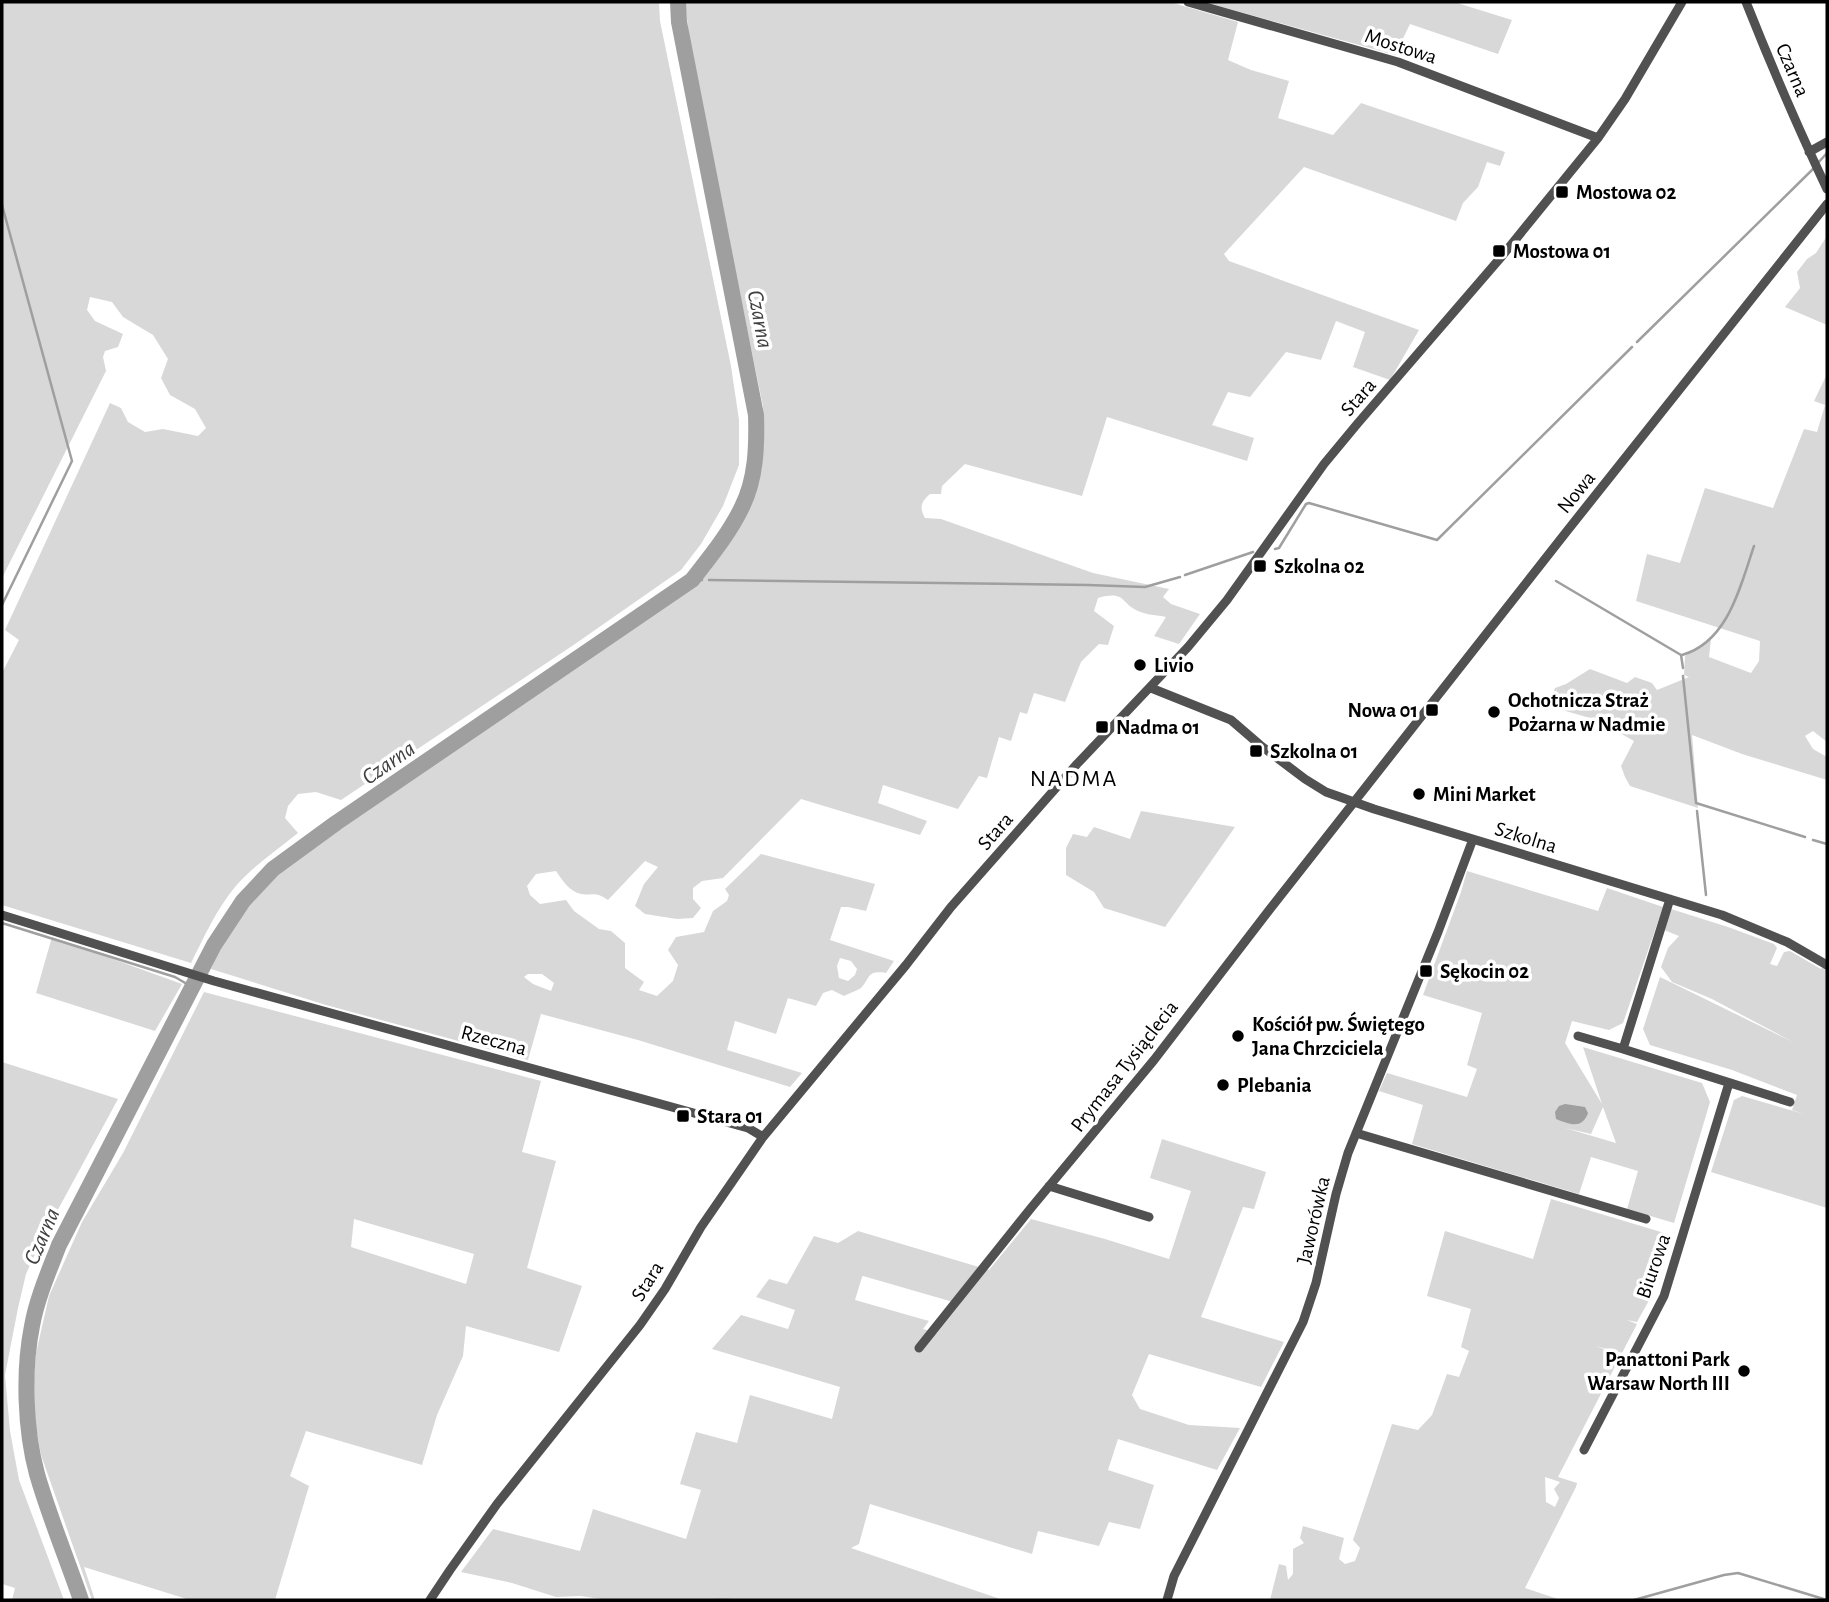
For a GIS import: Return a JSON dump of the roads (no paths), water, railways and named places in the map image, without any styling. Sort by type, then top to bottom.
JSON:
[{"type":"street","name":"Mostowa","points":[[1188,2],[1398,62],[1598,138]]},
{"type":"street","name":"Stara","points":[[430,1600],[497,1504],[640,1325],[665,1289],[701,1227],[763,1137],[951,907],[1077,764],[1188,648],[1227,600],[1324,464],[1494,266],[1598,138],[1635,83],[1682,2]]},
{"type":"street","name":"Czarna","points":[[1746,2],[1827,189]]},
{"type":"street","points":[[1809,152],[1827,142]]},
{"type":"street","name":"Nowa","points":[[1354,803],[1827,204]]},
{"type":"street","name":"Szkolna","points":[[1151,688],[1231,720],[1296,774],[1326,792],[1750,926],[1787,942],[1827,965]]},
{"type":"street","name":"Prymasa Tysiąclecia","points":[[919,1349],[1154,1060],[1354,803]]},
{"type":"street","name":"Jaworówka","points":[[1167,1600],[1174,1576],[1303,1322],[1316,1283],[1336,1194],[1356,1133],[1473,839]]},
{"type":"street","points":[[1623,1049],[1670,899]]},
{"type":"street","name":"Rzeczna","points":[[2,915],[214,981],[748,1128],[763,1137]]},
{"type":"street","points":[[1578,1036],[1790,1102]]},
{"type":"street","name":"Biurowa","points":[[1584,1450],[1664,1296],[1729,1083]]},
{"type":"street","points":[[1356,1133],[1646,1219]]},
{"type":"street","points":[[1049,1186],[1149,1217]]},
{"type":"waterway","name":"Czarna","points":[[81,1600],[47,1506],[33,1457],[26,1381],[32,1326],[40,1295],[59,1245],[214,945],[243,901],[273,869],[692,580],[725,536],[747,496],[755,462],[756,415],[679,22],[678,2]]},
{"type":"waterway","points":[[1817,164],[1827,153]]},
{"type":"waterway","points":[[1637,342],[1813,169]]},
{"type":"waterway","points":[[2,205],[72,461],[2,605]]},
{"type":"waterway","points":[[1275,549],[1279,548],[1309,503],[1437,540],[1632,347]]},
{"type":"waterway","points":[[1682,655],[1698,648],[1721,626],[1737,595],[1754,546]]},
{"type":"waterway","points":[[1185,575],[1253,552]]},
{"type":"waterway","points":[[709,580],[1145,587],[1180,577]]},
{"type":"waterway","name":"Czarna","points":[[692,580],[702,580]]},
{"type":"waterway","points":[[1556,581],[1681,655],[1683,668]]},
{"type":"waterway","points":[[1683,676],[1696,803],[1805,837]]},
{"type":"waterway","points":[[1697,811],[1706,895]]},
{"type":"waterway","points":[[1813,840],[1827,844]]},
{"type":"waterway","points":[[2,923],[175,977],[192,987]]},
{"type":"waterway","points":[[1634,1600],[1738,1573],[1827,1600]]},
{"type":"waterway","points":[[714,1600],[729,1600]]},
{"type":"place","name":"Mostowa 02","points":[[1562,192]]},
{"type":"place","name":"Mostowa 01","points":[[1499,251]]},
{"type":"place","name":"Szkolna 02","points":[[1260,566]]},
{"type":"place","name":"Livio","points":[[1140,665]]},
{"type":"place","name":"Nowa 01","points":[[1432,710]]},
{"type":"place","name":"Ochotnicza Straż Pożarna w Nadmie","points":[[1494,712]]},
{"type":"place","name":"Nadma 01","points":[[1102,727]]},
{"type":"place","name":"Szkolna 01","points":[[1256,751]]},
{"type":"place","name":"Mini Market","points":[[1419,794]]},
{"type":"place","name":"Sękocin 02","points":[[1426,971]]},
{"type":"place","name":"Kościół pw. Świętego Jana Chrzciciela","points":[[1238,1036]]},
{"type":"place","name":"Plebania","points":[[1223,1085]]},
{"type":"place","name":"Stara 01","points":[[683,1116]]},
{"type":"place","name":"Panattoni Park Warsaw North III","points":[[1744,1371]]},
{"type":"district","name":"NADMA","points":[[1074,778]]}]
